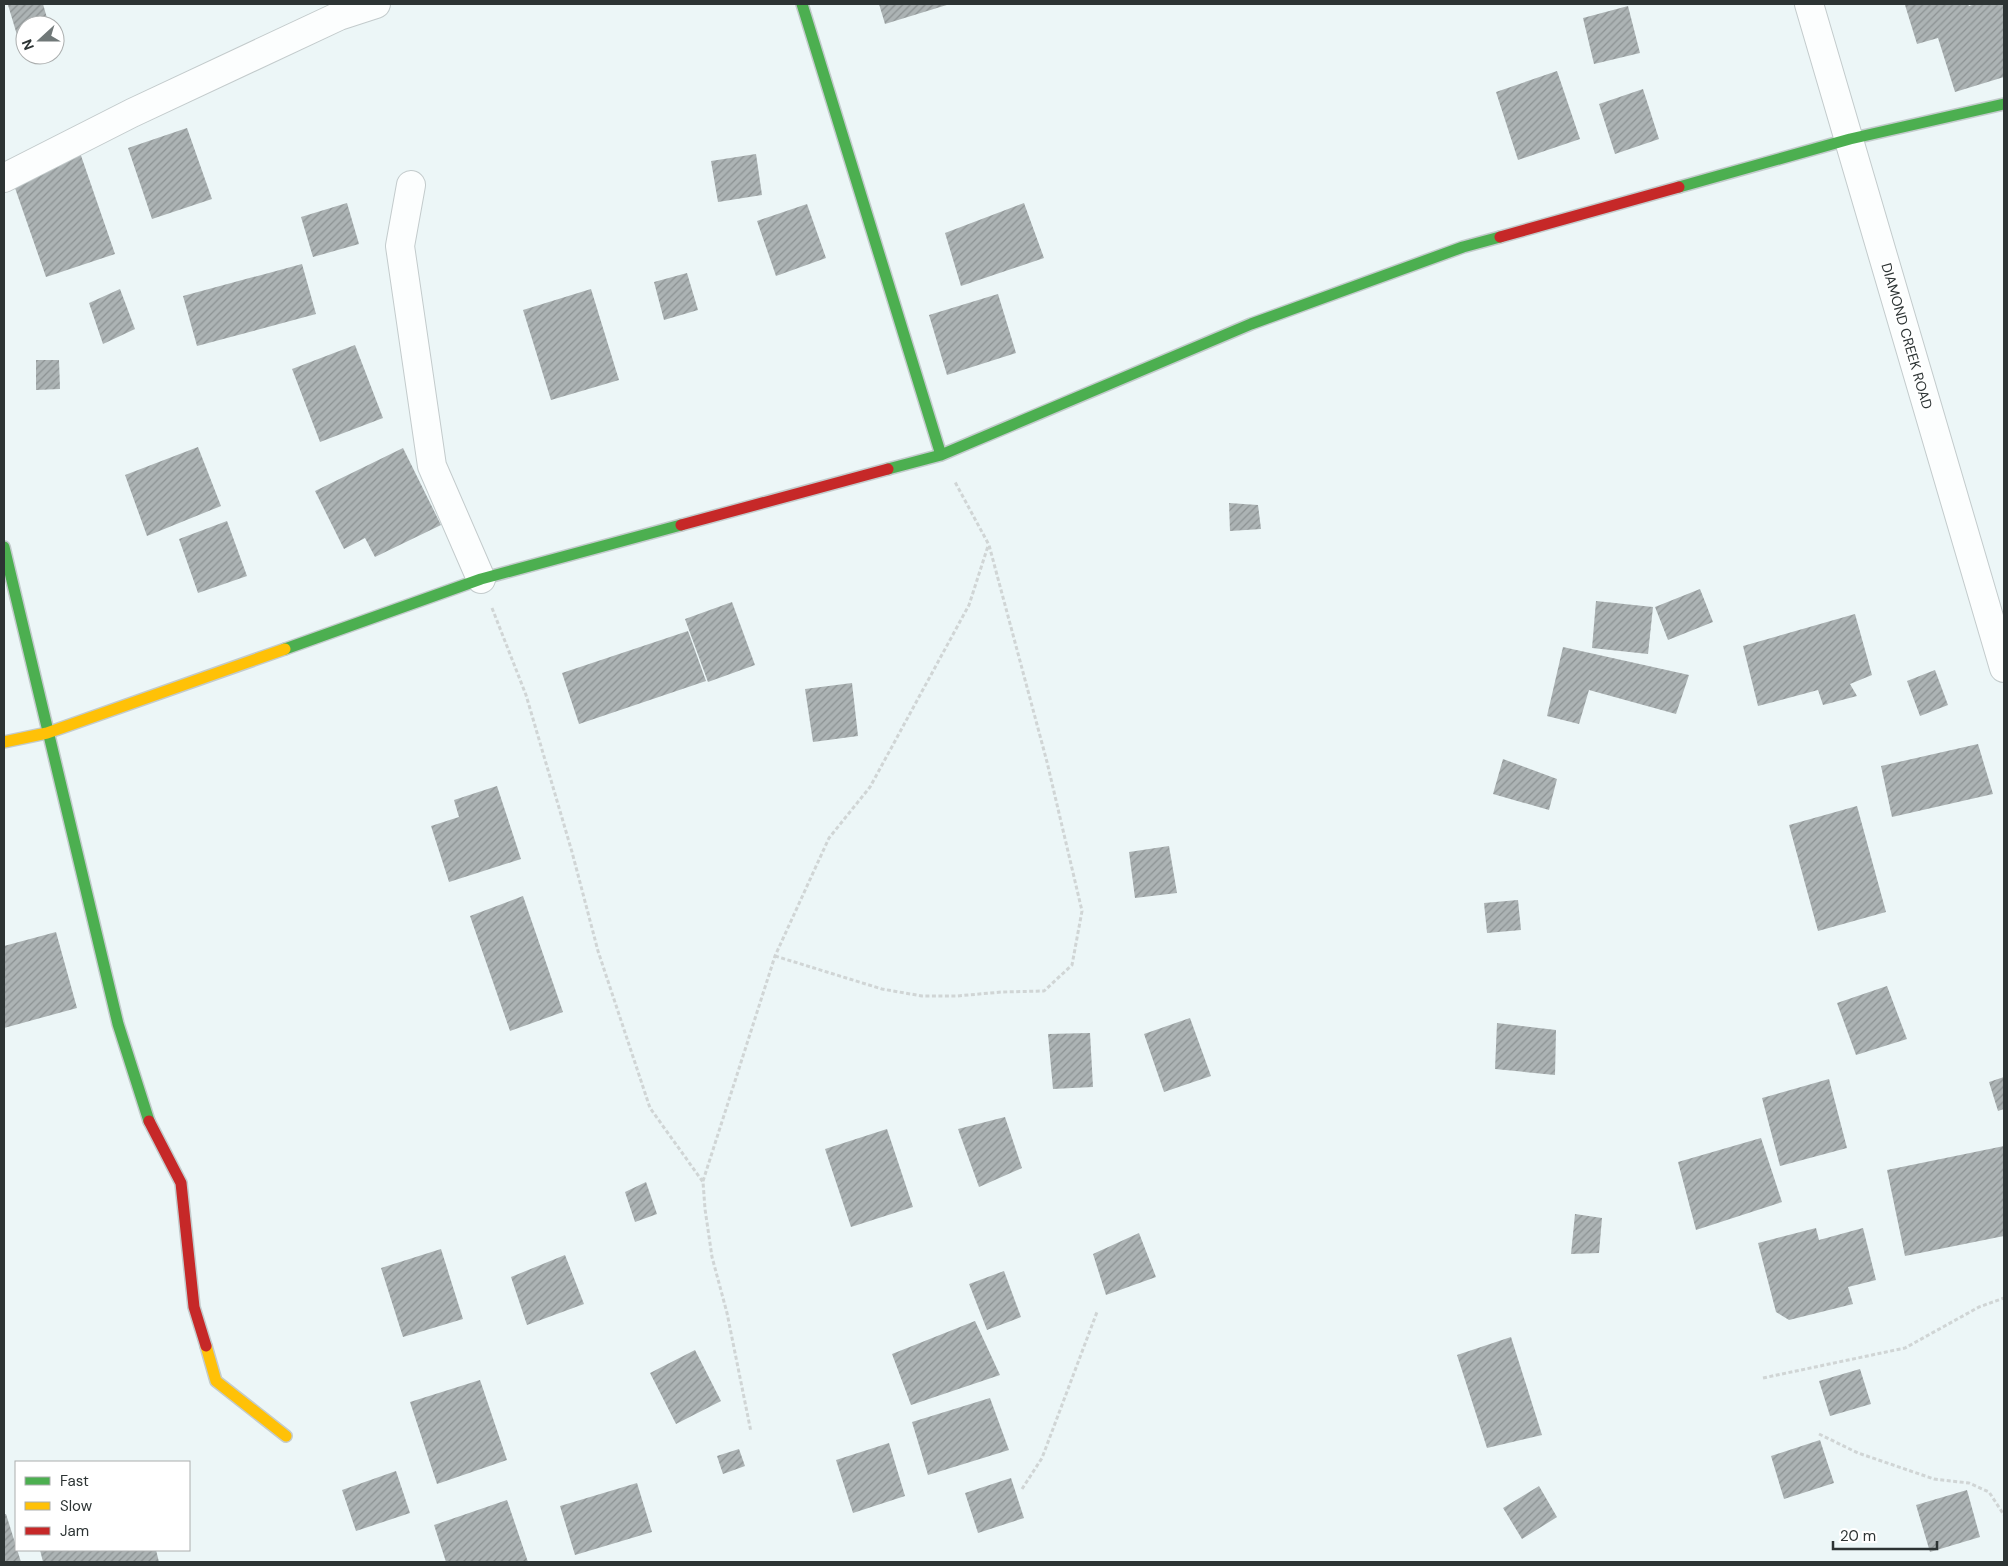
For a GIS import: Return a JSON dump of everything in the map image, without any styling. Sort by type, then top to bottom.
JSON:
[{"type":"street","points":[[4,178],[337,10],[376,4]]},
{"type":"street","points":[[802,4],[941,455]]},
{"type":"street","name":"DIAMOND CREEK ROAD","points":[[1809,4],[2004,668]]},
{"type":"street","points":[[4,742],[47,733],[481,579],[941,455],[1251,324],[1464,247],[1850,139],[2004,104]]},
{"type":"street","points":[[411,185],[400,246],[432,466],[481,579]]},
{"type":"street","points":[[4,547],[118,1024],[147,1118],[181,1183],[194,1307],[216,1381],[286,1436]]},
{"type":"path","points":[[775,956],[882,989],[922,996],[1044,991],[1072,964],[1082,911],[1047,762],[989,545],[941,455]]},
{"type":"path","points":[[751,1432],[712,1257],[703,1182],[775,956],[828,838],[870,787],[969,605],[989,545]]},
{"type":"path","points":[[481,579],[526,695],[572,852],[598,951],[650,1108],[703,1182]]},
{"type":"path","points":[[1763,1378],[1905,1348],[1979,1307],[2004,1298]]},
{"type":"path","points":[[1022,1489],[1042,1458],[1097,1312]]},
{"type":"path","points":[[1819,1434],[1858,1453],[1934,1479],[1969,1483],[1989,1492],[2004,1515]]},
{"type":"building","points":[[43,4],[46,15],[15,15],[15,28],[8,5]]},
{"type":"building","points":[[879,4],[950,4],[885,24]]},
{"type":"building","points":[[1968,4],[1969,6],[1975,4],[2004,4],[2004,77],[1955,92],[1938,38],[1917,44],[1905,5]]},
{"type":"building","points":[[1628,6],[1640,53],[1594,64],[1583,18]]},
{"type":"building","points":[[1557,71],[1580,139],[1518,160],[1496,92]]},
{"type":"building","points":[[1643,89],[1659,139],[1615,154],[1599,104]]},
{"type":"building","points":[[187,128],[212,199],[152,219],[128,148]]},
{"type":"building","points":[[77,144],[115,254],[46,277],[8,168]]},
{"type":"building","points":[[756,154],[762,195],[718,202],[711,161]]},
{"type":"building","points":[[347,203],[359,244],[313,257],[301,217]]},
{"type":"building","points":[[1024,203],[1044,258],[961,286],[945,233]]},
{"type":"building","points":[[807,204],[826,258],[776,276],[757,221]]},
{"type":"building","points":[[302,264],[316,314],[197,346],[183,296]]},
{"type":"building","points":[[687,273],[698,310],[664,320],[654,282]]},
{"type":"building","points":[[120,289],[135,329],[103,344],[89,303]]},
{"type":"building","points":[[591,289],[619,380],[551,400],[523,310]]},
{"type":"building","points":[[998,294],[1016,353],[947,375],[929,315]]},
{"type":"building","points":[[355,345],[383,418],[320,442],[292,369]]},
{"type":"building","points":[[36,360],[59,360],[60,389],[36,390]]},
{"type":"building","points":[[198,447],[221,506],[147,536],[125,475]]},
{"type":"building","points":[[403,448],[441,525],[375,557],[365,538],[344,549],[315,491]]},
{"type":"building","points":[[1229,503],[1258,505],[1261,529],[1230,531]]},
{"type":"building","points":[[227,521],[247,576],[198,593],[179,539]]},
{"type":"building","points":[[1700,589],[1713,622],[1668,640],[1655,607]]},
{"type":"building","points":[[1596,601],[1653,607],[1648,654],[1592,648]]},
{"type":"building","points":[[732,602],[755,665],[708,682],[685,619]]},
{"type":"building","points":[[1855,614],[1872,675],[1850,684],[1857,696],[1823,705],[1818,690],[1758,706],[1743,646]]},
{"type":"building","points":[[688,631],[706,681],[579,724],[562,673]]},
{"type":"building","points":[[1563,647],[1689,675],[1676,714],[1589,690],[1579,724],[1547,716]]},
{"type":"building","points":[[1935,670],[1948,705],[1920,716],[1907,681]]},
{"type":"building","points":[[852,683],[858,736],[813,742],[805,689]]},
{"type":"building","points":[[1978,744],[1993,794],[1892,817],[1881,766]]},
{"type":"building","points":[[1503,759],[1557,779],[1549,810],[1493,794]]},
{"type":"building","points":[[497,786],[521,859],[449,882],[431,826],[459,817],[454,800]]},
{"type":"building","points":[[1857,806],[1886,912],[1818,931],[1789,825]]},
{"type":"building","points":[[1169,846],[1177,893],[1135,898],[1129,852]]},
{"type":"building","points":[[523,896],[563,1012],[510,1031],[470,916]]},
{"type":"building","points":[[1518,900],[1521,930],[1487,933],[1484,903]]},
{"type":"building","points":[[56,932],[77,1008],[4,1028],[4,946]]},
{"type":"building","points":[[1887,986],[1907,1039],[1856,1055],[1837,1003]]},
{"type":"building","points":[[1190,1018],[1211,1076],[1164,1092],[1144,1034]]},
{"type":"building","points":[[1497,1023],[1556,1030],[1555,1075],[1495,1069]]},
{"type":"building","points":[[1090,1033],[1093,1087],[1053,1089],[1048,1034]]},
{"type":"building","points":[[2004,1077],[2004,1109],[1998,1111],[1989,1082]]},
{"type":"building","points":[[1829,1079],[1847,1148],[1780,1166],[1762,1098]]},
{"type":"building","points":[[1005,1117],[1022,1168],[979,1187],[958,1129]]},
{"type":"building","points":[[887,1129],[913,1207],[851,1227],[825,1149]]},
{"type":"building","points":[[1761,1138],[1782,1202],[1696,1230],[1678,1162]]},
{"type":"building","points":[[2004,1146],[2004,1236],[1905,1256],[1887,1170]]},
{"type":"building","points":[[646,1182],[657,1214],[635,1222],[625,1192]]},
{"type":"building","points":[[1575,1214],[1602,1218],[1599,1253],[1571,1254]]},
{"type":"building","points":[[1816,1228],[1819,1240],[1863,1228],[1876,1280],[1848,1287],[1853,1304],[1789,1320],[1776,1312],[1758,1243]]},
{"type":"building","points":[[1139,1233],[1156,1277],[1106,1295],[1093,1254]]},
{"type":"building","points":[[441,1249],[463,1319],[403,1337],[381,1268]]},
{"type":"building","points":[[565,1255],[584,1304],[527,1325],[511,1277]]},
{"type":"building","points":[[1004,1271],[1021,1317],[987,1330],[969,1284]]},
{"type":"building","points":[[975,1321],[1000,1375],[911,1405],[892,1354]]},
{"type":"building","points":[[1511,1337],[1542,1435],[1487,1448],[1457,1355]]},
{"type":"building","points":[[695,1350],[721,1401],[676,1424],[650,1373]]},
{"type":"building","points":[[1860,1369],[1871,1404],[1830,1416],[1819,1381]]},
{"type":"building","points":[[480,1380],[507,1460],[437,1484],[410,1402]]},
{"type":"building","points":[[990,1398],[1009,1450],[928,1475],[912,1422]]},
{"type":"building","points":[[1820,1440],[1834,1483],[1784,1499],[1771,1456]]},
{"type":"building","points":[[889,1443],[905,1496],[853,1513],[836,1460]]},
{"type":"building","points":[[739,1449],[745,1466],[723,1474],[717,1456]]},
{"type":"building","points":[[396,1471],[410,1513],[356,1531],[342,1490]]},
{"type":"building","points":[[1011,1478],[1024,1518],[978,1533],[965,1493]]},
{"type":"building","points":[[637,1483],[652,1532],[575,1555],[560,1506]]},
{"type":"building","points":[[1539,1486],[1557,1517],[1522,1539],[1503,1508]]},
{"type":"building","points":[[1967,1490],[1980,1537],[1930,1552],[1916,1505]]},
{"type":"building","points":[[507,1500],[528,1562],[446,1562],[434,1525]]},
{"type":"building","points":[[4,1514],[6,1514],[15,1543],[15,1551],[18,1551],[21,1562],[4,1562]]},
{"type":"building","points":[[40,1551],[156,1551],[159,1562],[43,1562]]},
{"type":"traffic: fast","points":[[802,4],[941,455]]},
{"type":"traffic: fast","points":[[1679,187],[1850,139],[2004,104]]},
{"type":"traffic: fast","points":[[888,469],[941,455],[1251,324],[1463,247],[1500,237]]},
{"type":"traffic: fast","points":[[285,649],[481,579],[681,525]]},
{"type":"traffic: fast","points":[[4,547],[118,1024],[149,1121]]},
{"type":"traffic: slow","points":[[4,742],[47,733],[285,649]]},
{"type":"traffic: slow","points":[[206,1346],[216,1381],[286,1436]]},
{"type":"traffic: jam","points":[[1500,237],[1679,187]]},
{"type":"traffic: jam","points":[[681,525],[888,469]]},
{"type":"traffic: jam","points":[[149,1121],[181,1183],[194,1307],[206,1346]]}]
